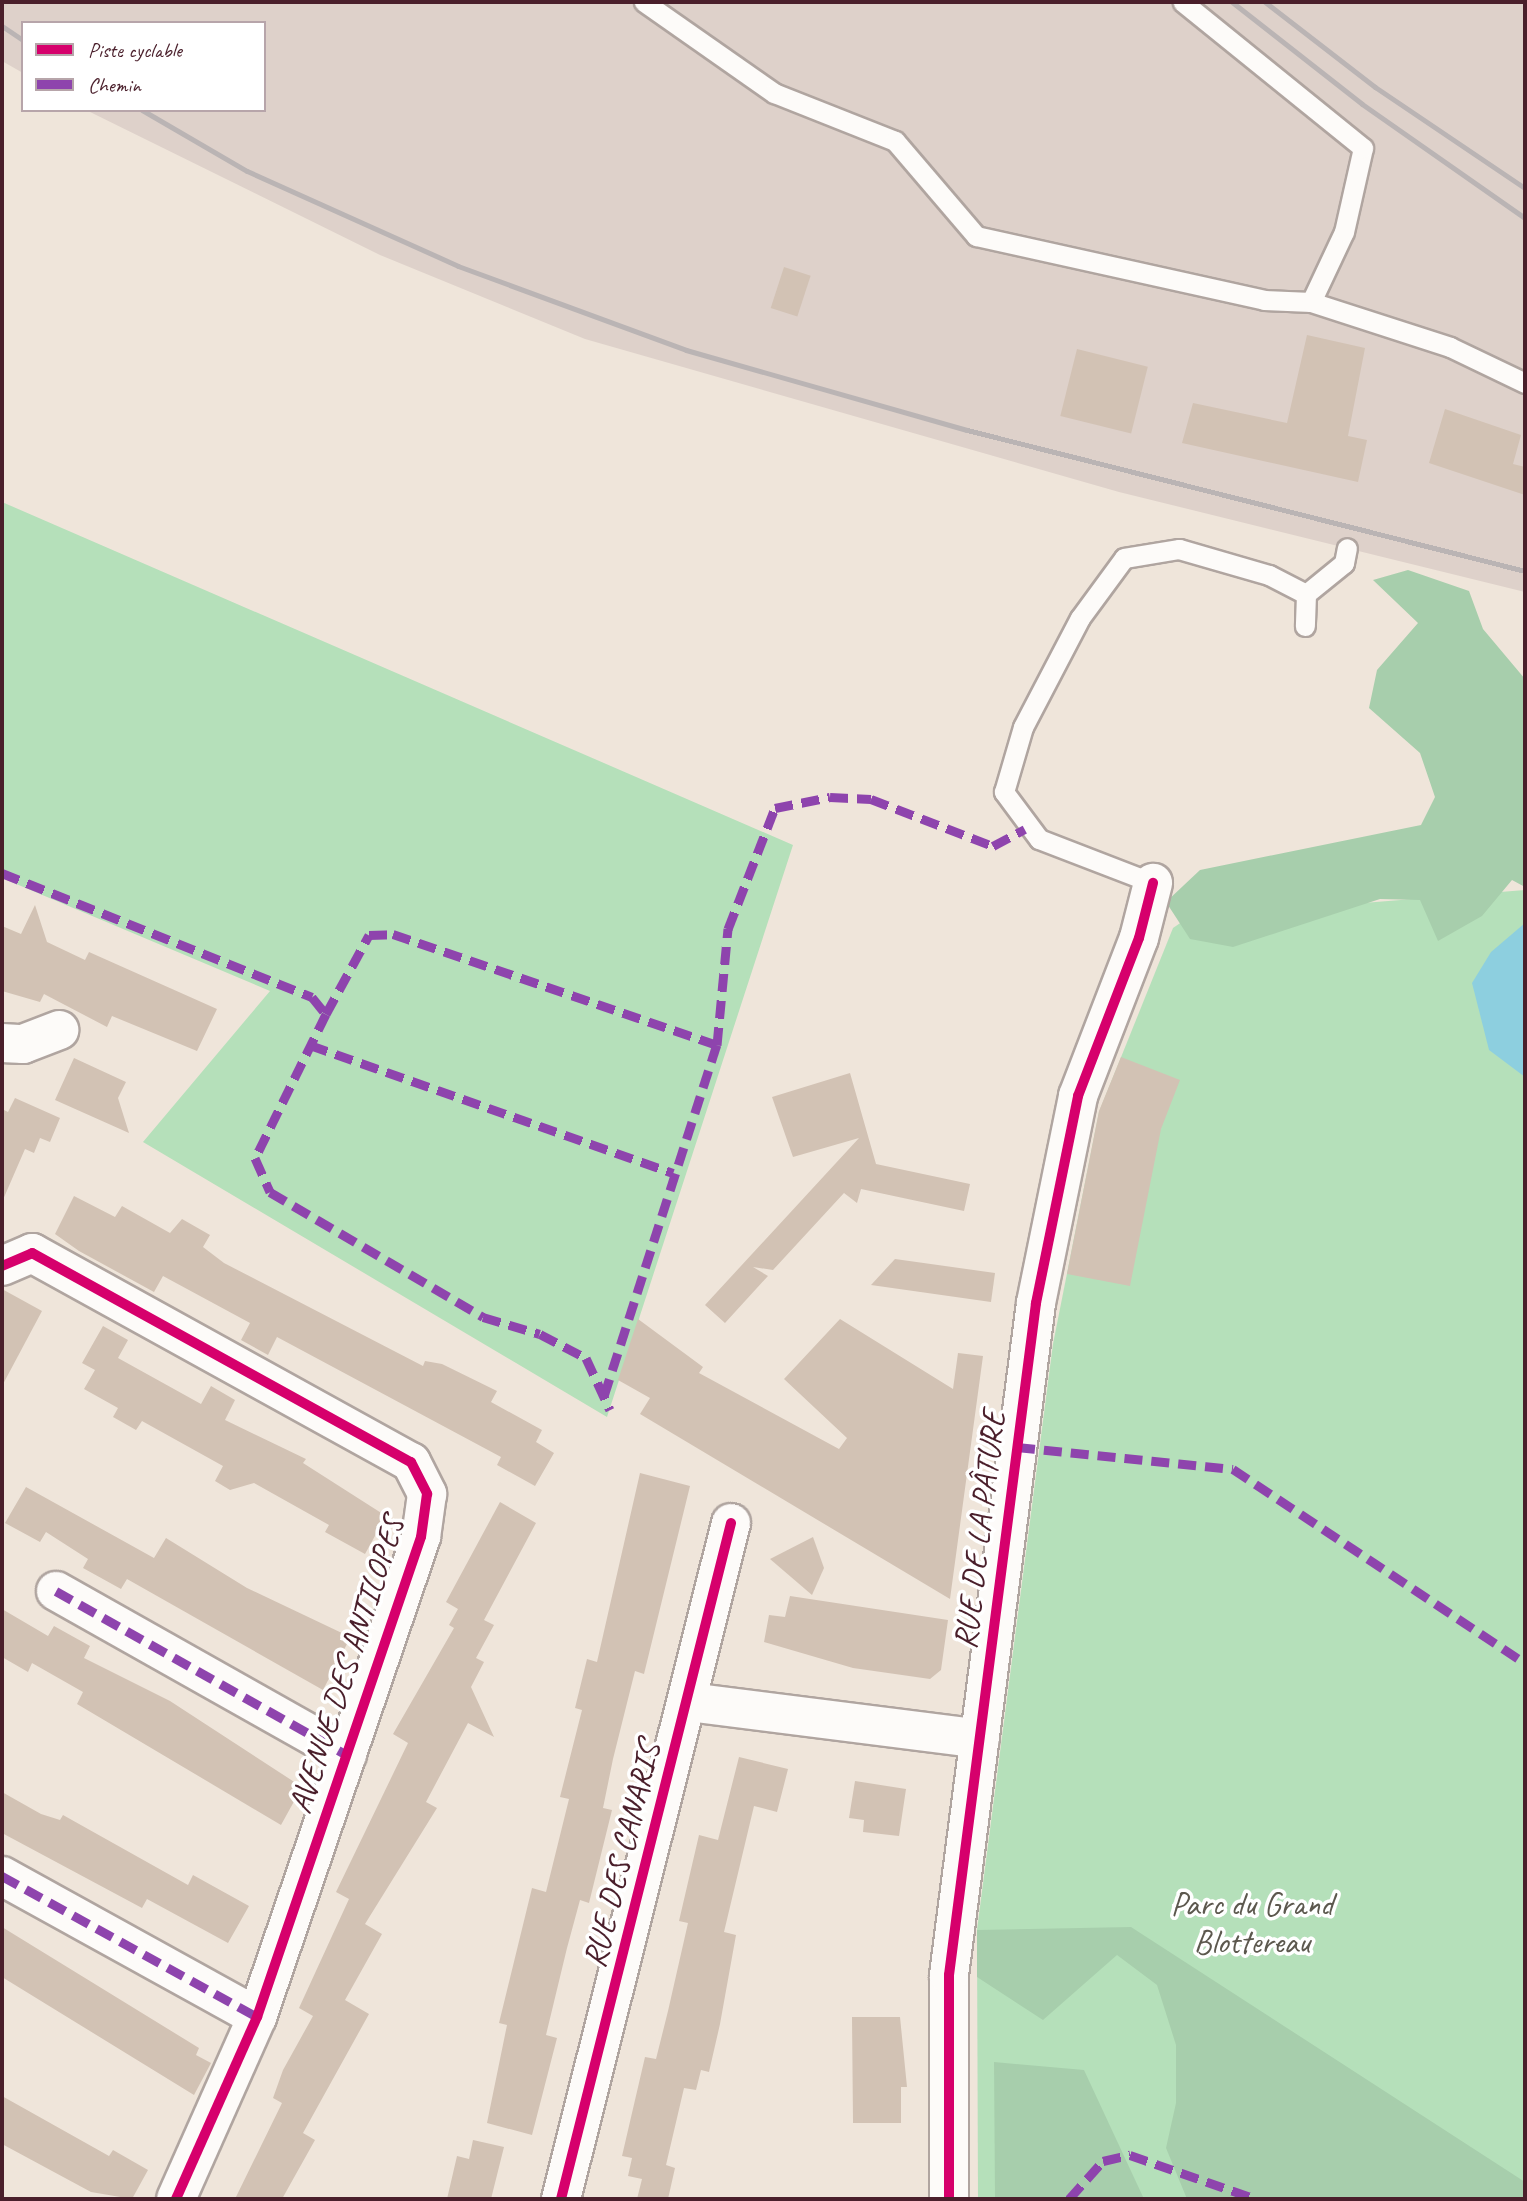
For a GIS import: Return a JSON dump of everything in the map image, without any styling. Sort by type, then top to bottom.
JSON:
[{"type":"street","name":"RUE DE LA PÂTURE","points":[[949,2199],[949,1975],[1044,1264],[1078,1096],[1139,938],[1153,883]]},
{"type":"street","points":[[2,1043],[23,1044],[59,1030]]},
{"type":"street","name":"AVENUE DES ANTILOPES","points":[[2,1266],[32,1253],[411,1462],[426,1494],[421,1537],[257,2017],[176,2199]]},
{"type":"street","name":"RUE DES CANARIS","points":[[561,2199],[689,1702],[731,1522]]},
{"type":"street","points":[[56,1591],[347,1755]]},
{"type":"street","name":"RUE DES CANARIS","points":[[689,1702],[980,1739]]},
{"type":"street","points":[[2,1876],[257,2017]]},
{"type":"lane","points":[[645,2],[774,93],[895,141],[976,236],[1264,300],[1311,302],[1450,347],[1525,383]]},
{"type":"lane","points":[[1183,2],[1363,148],[1344,232],[1311,302]]},
{"type":"lane","points":[[1304,626],[1306,594],[1343,563],[1347,548]]},
{"type":"lane","points":[[1153,883],[1039,839],[1004,792],[1023,727],[1080,618],[1124,558],[1179,550],[1269,575],[1306,594]]},
{"type":"shaded area","points":[[2,2],[1525,2],[1525,592],[1119,492],[585,339],[380,255],[90,112],[266,112],[266,21],[21,21],[21,72],[2,61]]},
{"type":"green space","points":[[2,502],[793,845],[607,1417],[143,1142],[270,991],[2,878]]},
{"type":"green space","points":[[1408,570],[1469,591],[1483,629],[1525,679],[1525,887],[1512,880],[1482,916],[1438,941],[1420,900],[1380,899],[1233,947],[1190,939],[1166,902],[1200,870],[1421,825],[1435,797],[1420,753],[1369,708],[1377,670],[1418,623],[1373,580]]},
{"type":"green space","name":"Parc du Grand Blottereau","points":[[1525,890],[1525,2199],[978,2199],[977,1930],[1053,1344],[1099,1112],[1173,928],[1189,917]]},
{"type":"green space","points":[[1131,1927],[1525,2182],[1525,2199],[1187,2199],[1166,2148],[1176,2103],[1176,2045],[1157,1985],[1117,1955],[1043,2020],[977,1977],[977,1930]]},
{"type":"green space","points":[[994,2062],[1084,2070],[1144,2199],[995,2199]]},
{"type":"water","points":[[1525,923],[1525,1077],[1489,1050],[1472,983],[1491,952]]},
{"type":"building","points":[[784,267],[811,276],[797,317],[771,308]]},
{"type":"building","points":[[1307,335],[1365,348],[1348,436],[1367,440],[1358,482],[1182,443],[1193,403],[1287,423]]},
{"type":"building","points":[[1077,349],[1148,367],[1131,434],[1060,416]]},
{"type":"building","points":[[1445,409],[1521,435],[1513,464],[1525,467],[1525,495],[1429,463]]},
{"type":"building","points":[[35,905],[47,942],[85,960],[89,952],[217,1009],[197,1051],[112,1016],[107,1027],[44,994],[40,1002],[2,991],[2,926],[21,934]]},
{"type":"building","points":[[1121,1057],[1180,1080],[1161,1129],[1130,1286],[1067,1274],[1099,1111]]},
{"type":"building","points":[[74,1058],[126,1082],[118,1098],[129,1133],[55,1100]]},
{"type":"building","points":[[850,1073],[876,1164],[970,1184],[964,1211],[861,1189],[857,1203],[844,1193],[773,1270],[753,1267],[768,1276],[725,1323],[705,1305],[859,1138],[793,1157],[772,1097]]},
{"type":"building","points":[[15,1098],[60,1118],[50,1142],[40,1138],[34,1153],[25,1149],[2,1202],[2,1109],[8,1112]]},
{"type":"building","points":[[74,1196],[115,1217],[122,1206],[170,1233],[182,1219],[210,1235],[203,1247],[224,1263],[423,1366],[425,1361],[442,1364],[497,1391],[491,1402],[542,1430],[536,1442],[554,1453],[535,1486],[497,1465],[501,1457],[277,1337],[268,1355],[241,1340],[250,1323],[163,1276],[154,1292],[79,1251],[55,1234]]},
{"type":"building","points":[[895,1259],[995,1273],[991,1302],[871,1285]]},
{"type":"building","points":[[2,1289],[42,1311],[2,1386]]},
{"type":"building","points":[[638,1319],[703,1367],[699,1373],[839,1449],[847,1438],[784,1379],[840,1319],[953,1389],[958,1353],[983,1356],[950,1599],[640,1414],[650,1398],[618,1380]]},
{"type":"building","points":[[103,1326],[128,1340],[118,1358],[201,1404],[211,1386],[235,1400],[225,1420],[306,1459],[303,1463],[386,1516],[365,1554],[325,1532],[329,1525],[254,1483],[230,1490],[215,1481],[223,1466],[142,1421],[136,1430],[113,1417],[118,1408],[84,1389],[95,1370],[82,1363]]},
{"type":"building","points":[[640,1473],[690,1486],[644,1674],[635,1671],[613,1759],[603,1808],[612,1810],[589,1903],[580,1900],[567,1948],[546,2035],[557,2038],[532,2135],[487,2123],[507,2025],[499,2023],[532,1888],[546,1892],[569,1799],[560,1797],[582,1710],[575,1708],[587,1659],[597,1662]]},
{"type":"building","points":[[26,1487],[154,1558],[166,1538],[247,1588],[344,1634],[347,1644],[323,1690],[127,1579],[121,1589],[83,1568],[88,1559],[46,1532],[40,1542],[5,1523]]},
{"type":"building","points":[[500,1502],[536,1523],[484,1620],[494,1625],[476,1658],[484,1662],[471,1687],[494,1737],[468,1723],[426,1802],[437,1808],[365,1924],[382,1934],[345,2000],[369,2014],[303,2133],[315,2140],[282,2199],[235,2199],[282,2103],[273,2098],[283,2070],[313,2016],[299,2008],[349,1899],[336,1892],[408,1743],[393,1734],[454,1628],[449,1625],[458,1609],[446,1602]]},
{"type":"building","points":[[813,1537],[824,1568],[812,1595],[770,1559]]},
{"type":"building","points":[[790,1596],[948,1620],[941,1670],[930,1679],[853,1668],[764,1642],[769,1615],[785,1617]]},
{"type":"building","points":[[2,1609],[48,1636],[54,1626],[90,1646],[84,1658],[170,1701],[302,1787],[281,1825],[77,1704],[83,1692],[32,1663],[28,1672],[2,1657]]},
{"type":"building","points":[[739,1757],[788,1769],[777,1812],[754,1806],[724,1932],[736,1935],[720,2024],[709,2072],[701,2070],[696,2090],[684,2088],[666,2165],[675,2168],[668,2199],[637,2199],[642,2179],[628,2176],[632,2158],[622,2156],[645,2057],[656,2059],[668,2011],[688,1923],[679,1921],[699,1835],[718,1840]]},
{"type":"building","points":[[855,1781],[906,1789],[899,1836],[863,1832],[864,1820],[849,1818]]},
{"type":"building","points":[[2,1792],[41,1814],[60,1820],[63,1815],[188,1885],[193,1875],[249,1906],[228,1943],[147,1899],[142,1908],[2,1833]]},
{"type":"building","points":[[2,1927],[199,2048],[196,2055],[211,2063],[194,2095],[2,1977]]},
{"type":"building","points":[[852,2017],[900,2017],[907,2087],[901,2087],[901,2123],[853,2123]]},
{"type":"building","points":[[2,2096],[109,2156],[113,2150],[148,2170],[132,2199],[91,2192],[2,2144]]},
{"type":"building","points":[[473,2140],[504,2147],[491,2199],[447,2199],[457,2156],[469,2159]]},
{"type":"railway","points":[[1232,2],[1362,104],[1525,218]]},
{"type":"railway","points":[[1265,2],[1375,87],[1525,188]]},
{"type":"railway","points":[[2,26],[21,39]]},
{"type":"railway","points":[[145,112],[247,171],[458,266],[686,350],[967,430],[1525,571]]},
{"type":"marked path","points":[[604,1396],[717,1045],[728,929],[775,808],[830,797],[871,799],[993,846],[1025,829]]},
{"type":"marked path","points":[[2,873],[312,997],[326,1014],[255,1158],[270,1192],[483,1317],[540,1334],[586,1358],[610,1410]]},
{"type":"marked path","points":[[326,1014],[369,935],[393,934],[717,1045]]},
{"type":"marked path","points":[[310,1045],[673,1173]]},
{"type":"marked path","points":[[1017,1447],[1233,1469],[1525,1663]]},
{"type":"marked path","points":[[56,1591],[347,1755]]},
{"type":"marked path","points":[[2,1876],[257,2017]]},
{"type":"marked path","points":[[1069,2199],[1103,2161],[1130,2155],[1256,2199]]},
{"type":"cycle path","points":[[949,2199],[949,1975],[1036,1303],[1078,1096],[1139,938],[1153,883]]},
{"type":"cycle path","points":[[2,1266],[32,1253],[411,1462],[427,1494],[421,1537],[257,2017],[176,2199]]},
{"type":"cycle path","points":[[561,2199],[731,1523]]}]
